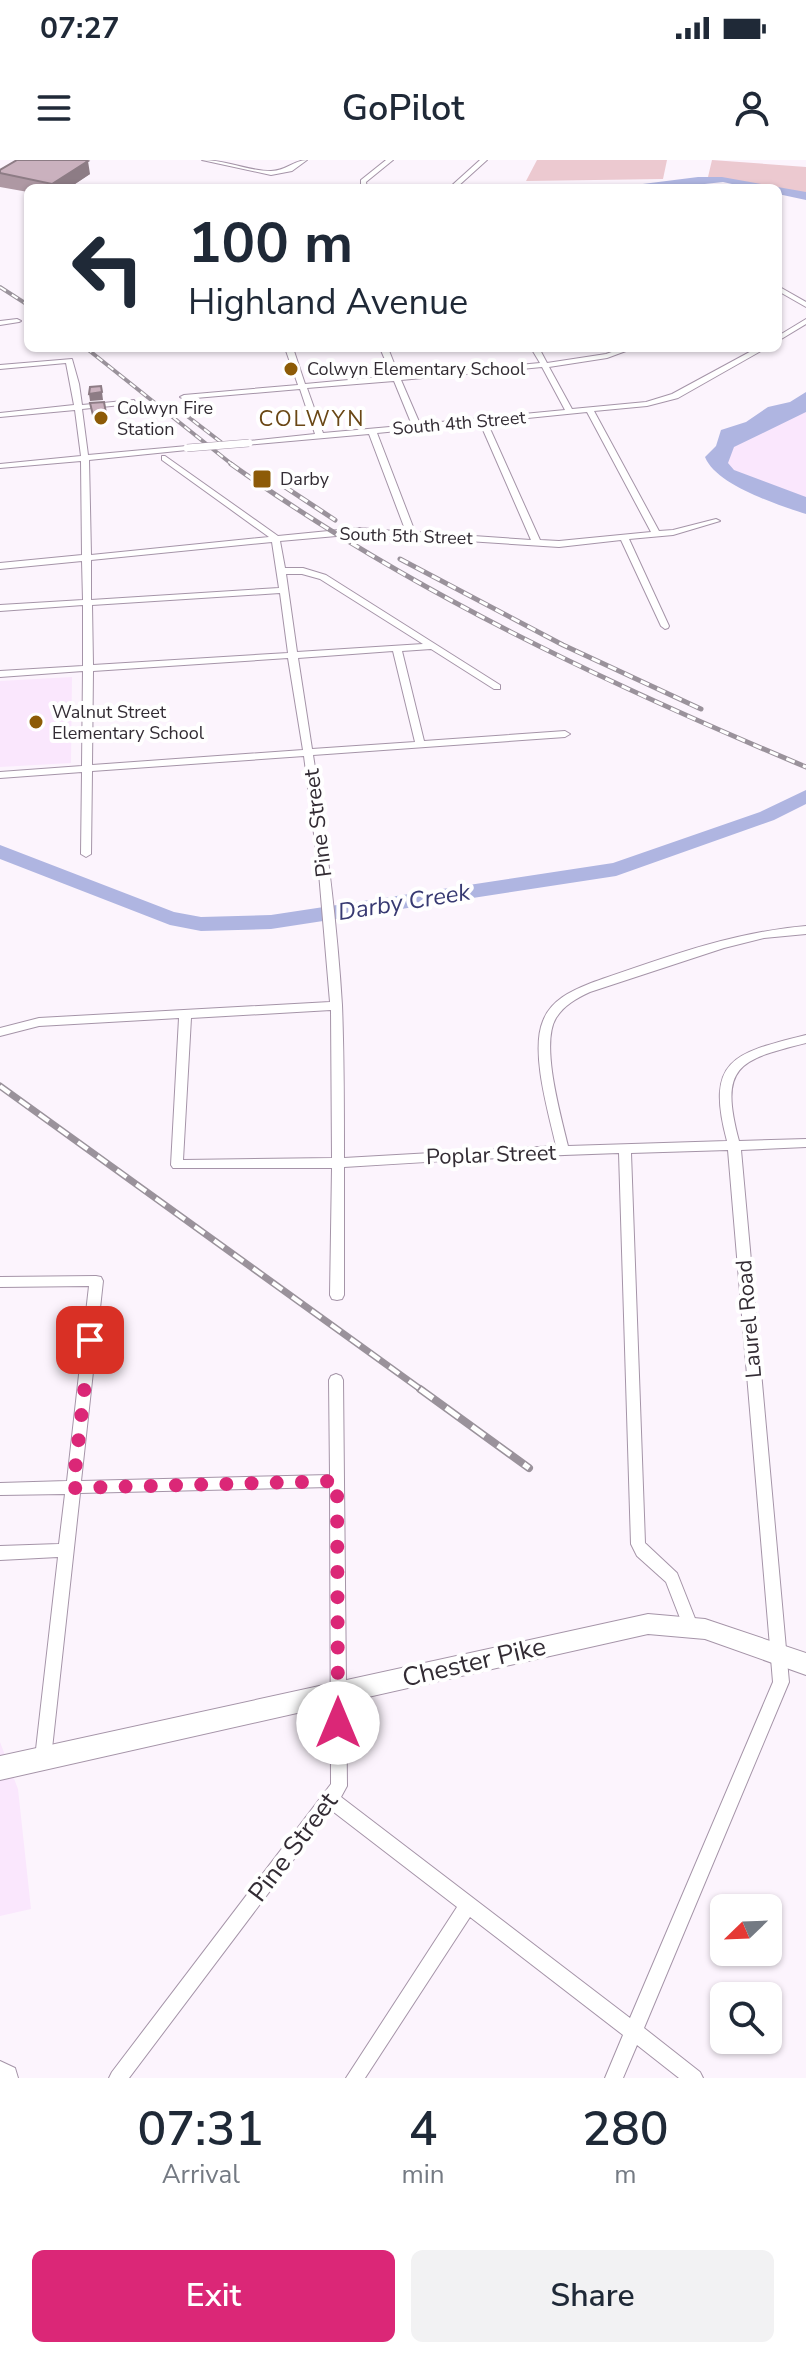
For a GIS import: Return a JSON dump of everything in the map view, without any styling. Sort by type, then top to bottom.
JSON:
[{"type":"main road","name":"Chester Pike","points":[[0,1768],[632,1627],[661,1624],[690,1626],[806,1664]]},
{"type":"main road","points":[[0,2074],[5,2078]]},
{"type":"street","points":[[205,160],[271,173],[284,172],[304,160]]},
{"type":"street","points":[[363,184],[363,181],[390,160]]},
{"type":"street","points":[[457,184],[484,160]]},
{"type":"street","points":[[782,290],[806,305]]},
{"type":"street","points":[[0,323],[17,321]]},
{"type":"street","points":[[782,336],[806,321]]},
{"type":"street","points":[[290,352],[320,436]]},
{"type":"street","points":[[386,352],[417,427]]},
{"type":"street","points":[[537,352],[570,412]]},
{"type":"street","points":[[184,397],[545,365],[598,358],[617,352]]},
{"type":"street","name":"South 4th Street","points":[[0,466],[638,406],[668,399],[755,352]]},
{"type":"street","points":[[0,367],[69,361],[78,407],[85,459],[88,668],[86,854]]},
{"type":"street","points":[[0,415],[131,402]]},
{"type":"street","points":[[590,411],[656,534]]},
{"type":"street","points":[[483,421],[537,543]]},
{"type":"street","points":[[372,431],[412,535]]},
{"type":"street","points":[[165,458],[275,538]]},
{"type":"street","name":"South 5th Street","points":[[0,566],[359,531],[537,543],[625,539],[716,521]]},
{"type":"street","name":"Pine Street","points":[[275,538],[283,571],[292,654],[309,752],[331,930],[336,1006],[337,1295]]},
{"type":"street","points":[[625,539],[665,626]]},
{"type":"street","points":[[283,571],[303,571],[323,577],[497,687]]},
{"type":"street","points":[[0,608],[284,590]]},
{"type":"street","points":[[0,674],[434,646]]},
{"type":"street","points":[[397,648],[420,744]]},
{"type":"street","points":[[0,775],[565,734]]},
{"type":"street","points":[[563,1152],[543,1044],[547,1022],[558,1007],[572,996],[596,986],[684,957],[786,931],[806,930]]},
{"type":"street","points":[[0,1032],[39,1022],[336,1006]]},
{"type":"street","name":"Poplar Street","points":[[185,1016],[177,1165],[336,1163],[511,1152],[806,1143]]},
{"type":"street","name":"Laurel Road","points":[[614,2078],[781,1682],[734,1144],[723,1095],[726,1080],[736,1064],[756,1051],[806,1039]]},
{"type":"street","points":[[625,1150],[638,1544],[672,1578],[690,1626]]},
{"type":"street","points":[[0,1282],[96,1281],[43,1758]]},
{"type":"street","name":"Pine Street","points":[[118,2078],[339,1786],[336,1380]]},
{"type":"street","points":[[0,1489],[337,1481]]},
{"type":"street","points":[[0,1553],[67,1550]]},
{"type":"street","points":[[330,1799],[694,2078]]},
{"type":"street","points":[[355,2078],[468,1905]]},
{"type":"shaded area","points":[[537,160],[667,160],[663,179],[526,181]]},
{"type":"shaded area","points":[[712,160],[806,167],[806,194],[782,190],[782,184],[748,184],[708,177]]},
{"type":"shaded area","points":[[806,398],[806,510],[729,469],[714,456]]},
{"type":"shaded area","name":"Walnut Street Elementary School","points":[[72,677],[71,763],[0,767],[0,681]]},
{"type":"shaded area","points":[[0,1742],[18,1789],[31,1909],[0,1916]]},
{"type":"water","points":[[722,177],[761,184],[723,182],[643,184]]},
{"type":"water","points":[[782,188],[806,192],[806,200],[782,195]]},
{"type":"water","points":[[806,392],[806,412],[734,447],[728,463],[734,470],[806,497],[806,514],[734,485],[711,467],[705,457],[716,446],[721,430],[746,422],[768,407],[790,402]]},
{"type":"building","points":[[17,160],[88,161],[52,184],[0,173]]},
{"type":"building","points":[[101,386],[102,392],[89,394],[90,387]]},
{"type":"building","points":[[104,402],[106,413],[93,415],[90,403]]},
{"type":"waterway","name":"Darby Creek","points":[[0,852],[170,918],[201,924],[271,922],[616,869],[767,816],[806,796]]},
{"type":"railway","points":[[0,287],[24,302]]},
{"type":"railway","points":[[91,352],[234,466]]},
{"type":"railway","points":[[182,412],[226,446]]},
{"type":"railway","points":[[231,464],[368,553],[510,632],[657,702],[806,767]]},
{"type":"railway","points":[[285,487],[335,520]]},
{"type":"railway","points":[[400,559],[563,645],[701,709]]},
{"type":"railway","points":[[0,1086],[423,1391]]},
{"type":"railway","points":[[420,1389],[529,1468]]},
{"type":"place","name":"Colwyn Elementary School","points":[[291,369]]},
{"type":"place","name":"Colwyn Fire Station","points":[[101,418]]},
{"type":"place","name":"Darby","points":[[262,479]]},
{"type":"place","name":"Walnut Street Elementary School","points":[[36,722]]},
{"type":"district","name":"COLWYN","points":[[312,419]]},
{"type":"route","points":[[90,1340],[73,1488],[337,1481],[338,1723]]}]
